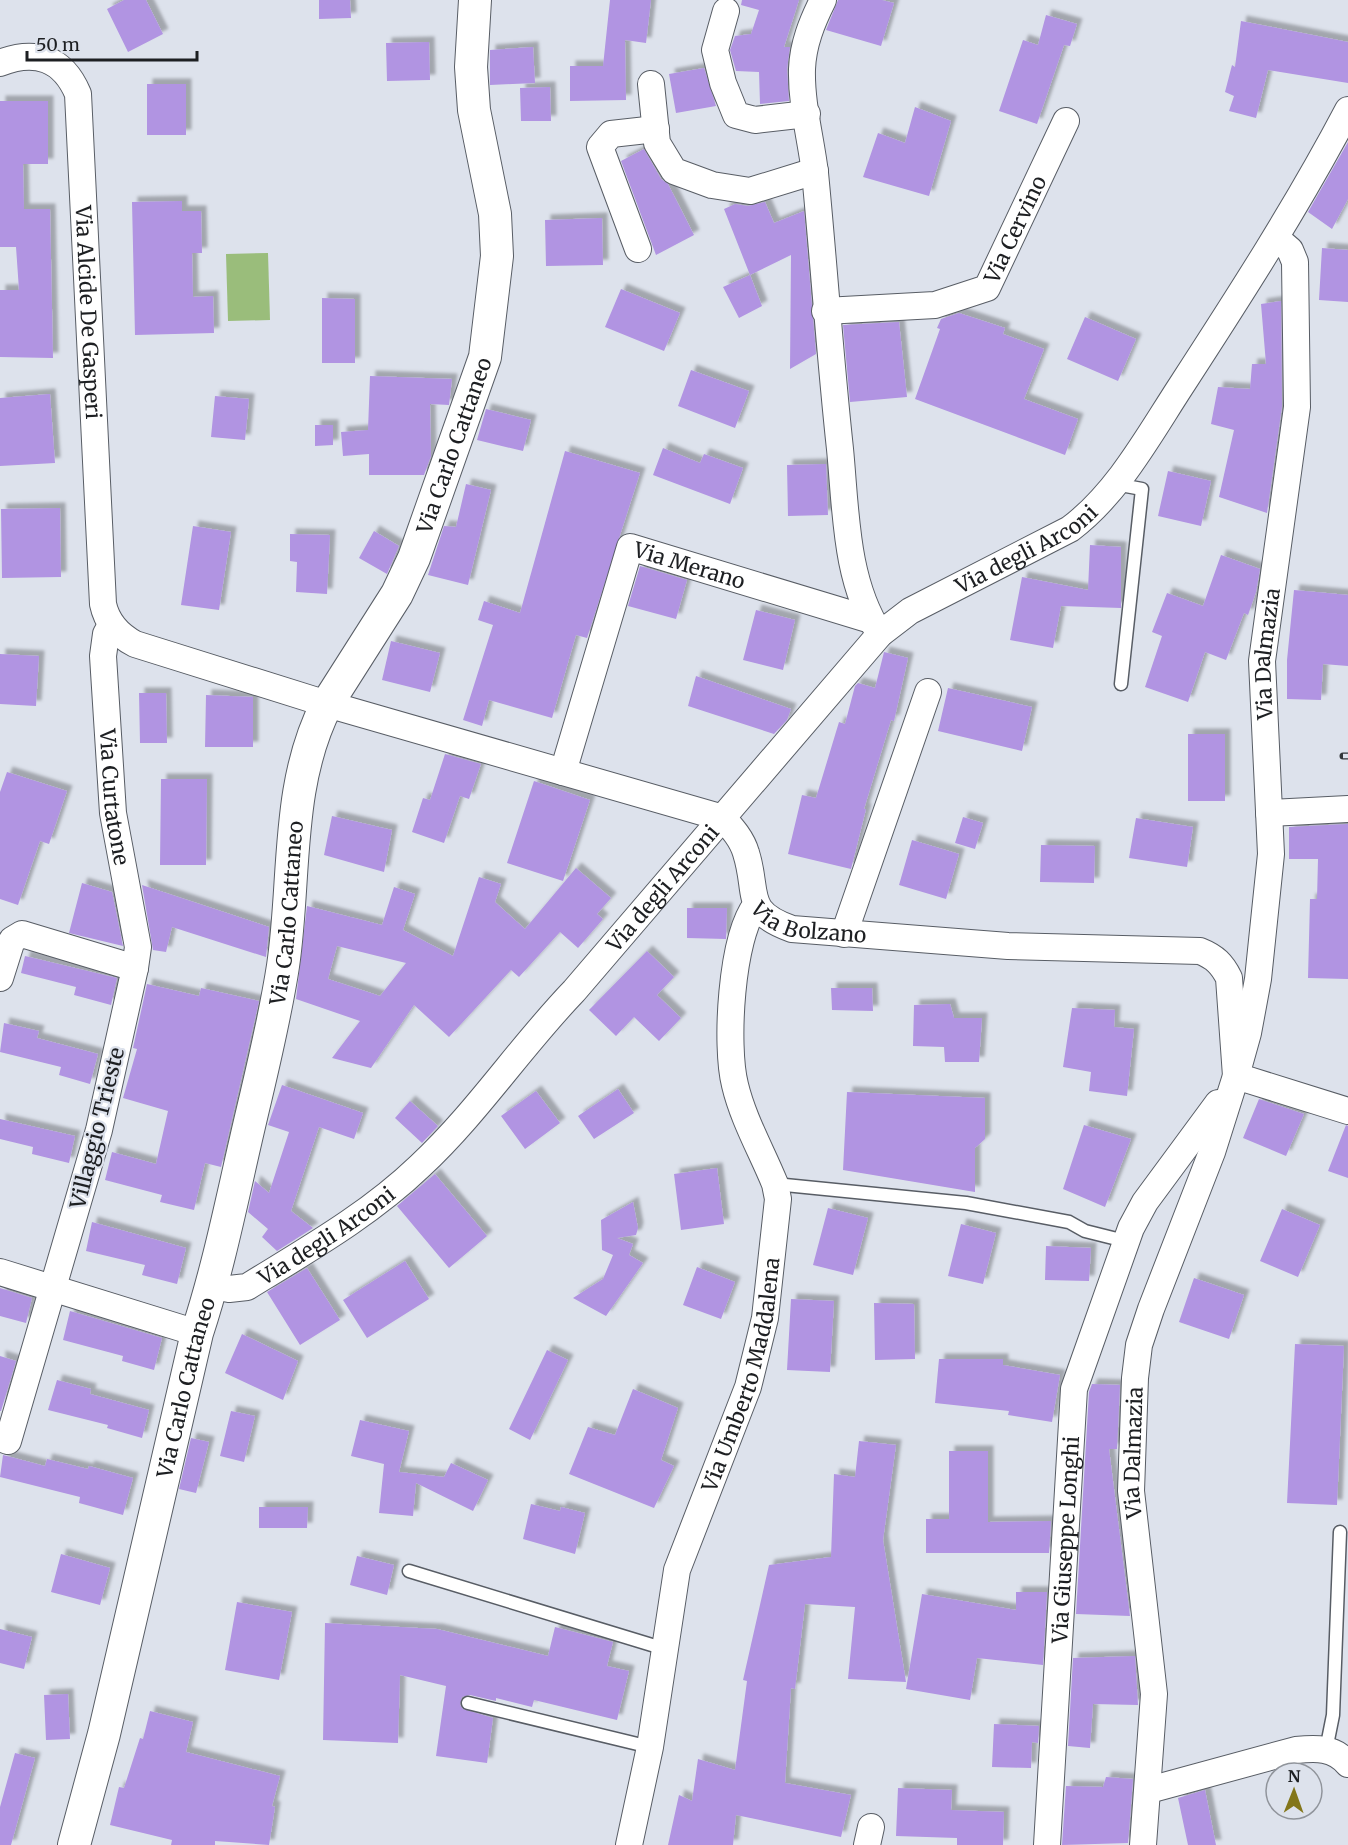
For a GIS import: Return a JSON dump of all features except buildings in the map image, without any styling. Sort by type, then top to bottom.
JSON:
[{"type":"street","name":"Via Carlo Cattaneo","points":[[74,1845],[104,1734],[197,1333],[213,1286],[281,975],[297,811],[305,763],[318,720],[397,594],[414,558],[484,357],[497,256],[495,214],[474,110],[471,68],[475,0]]},
{"type":"street","points":[[823,0],[804,49],[802,83],[815,171],[825,311],[850,545],[857,584],[875,627]]},
{"type":"street","points":[[726,11],[715,50],[723,84],[736,115],[755,120],[807,114]]},
{"type":"street","name":"Via Alcide De Gasperi","points":[[0,63],[32,56],[49,59],[72,79],[78,94],[103,604],[111,625]]},
{"type":"street","points":[[651,84],[657,143],[674,171],[712,185],[750,191],[815,171]]},
{"type":"street","name":"Via degli Arconi","points":[[213,1286],[229,1289],[247,1287],[364,1212],[418,1168],[451,1136],[527,1042],[723,818],[875,627],[1071,529],[1089,513],[1114,484],[1276,238],[1348,110]]},
{"type":"street","name":"Via Cervino","points":[[825,311],[935,305],[987,288],[1066,121]]},
{"type":"street","points":[[638,249],[600,147],[612,135],[656,129]]},
{"type":"street","name":"Via Dalmazia","points":[[1143,1845],[1149,1790],[1154,1694],[1131,1491],[1135,1378],[1139,1345],[1151,1309],[1212,1152],[1236,1076],[1248,1033],[1258,979],[1270,864],[1263,687],[1264,634],[1297,407],[1295,262],[1290,250],[1276,238]]},
{"type":"street","name":"Via Merano","points":[[562,772],[630,547],[875,627]]},
{"type":"street","points":[[111,625],[135,644],[327,704],[723,818]]},
{"type":"street","name":"Via Curtatone","points":[[111,625],[106,634],[103,656],[113,813],[138,947],[135,968]]},
{"type":"street","points":[[844,934],[928,692]]},
{"type":"street","points":[[1269,813],[1348,809]]},
{"type":"street","name":"Via Bolzano","points":[[723,818],[740,838],[746,851],[756,905],[763,914],[776,923],[792,929],[1008,946],[1200,951],[1220,962],[1229,978],[1236,1076]]},
{"type":"street","name":"Via Umberto Maddalena","points":[[629,1845],[650,1747],[677,1570],[748,1387],[765,1318],[778,1216],[775,1184],[735,1086],[731,1056],[736,958],[746,920],[756,905]]},
{"type":"street","points":[[0,978],[12,940],[22,934],[135,968]]},
{"type":"street","name":"Villaggio Trieste","points":[[0,1438],[8,1441],[54,1290],[99,1130],[135,968]]},
{"type":"street","points":[[1236,1076],[1348,1111]]},
{"type":"street","name":"Via Giuseppe Longhi","points":[[1047,1845],[1073,1401],[1078,1378],[1125,1241],[1146,1202],[1186,1151],[1236,1076]]},
{"type":"street","points":[[0,1272],[197,1333]]},
{"type":"street","points":[[1149,1790],[1296,1750],[1326,1750],[1342,1757],[1348,1764]]},
{"type":"lane","name":"Via degli Arconi","points":[[1114,484],[1142,489],[1121,684]]},
{"type":"lane","points":[[775,1184],[966,1203],[1069,1222],[1084,1231],[1125,1241]]},
{"type":"lane","points":[[1326,1750],[1333,1715],[1340,1532]]},
{"type":"lane","points":[[409,1571],[665,1649]]},
{"type":"lane","points":[[468,1703],[650,1747]]},
{"type":"green space","points":[[268,253],[270,320],[228,321],[226,254]]},
{"type":"railway","points":[[1343,756],[1348,756]]}]
